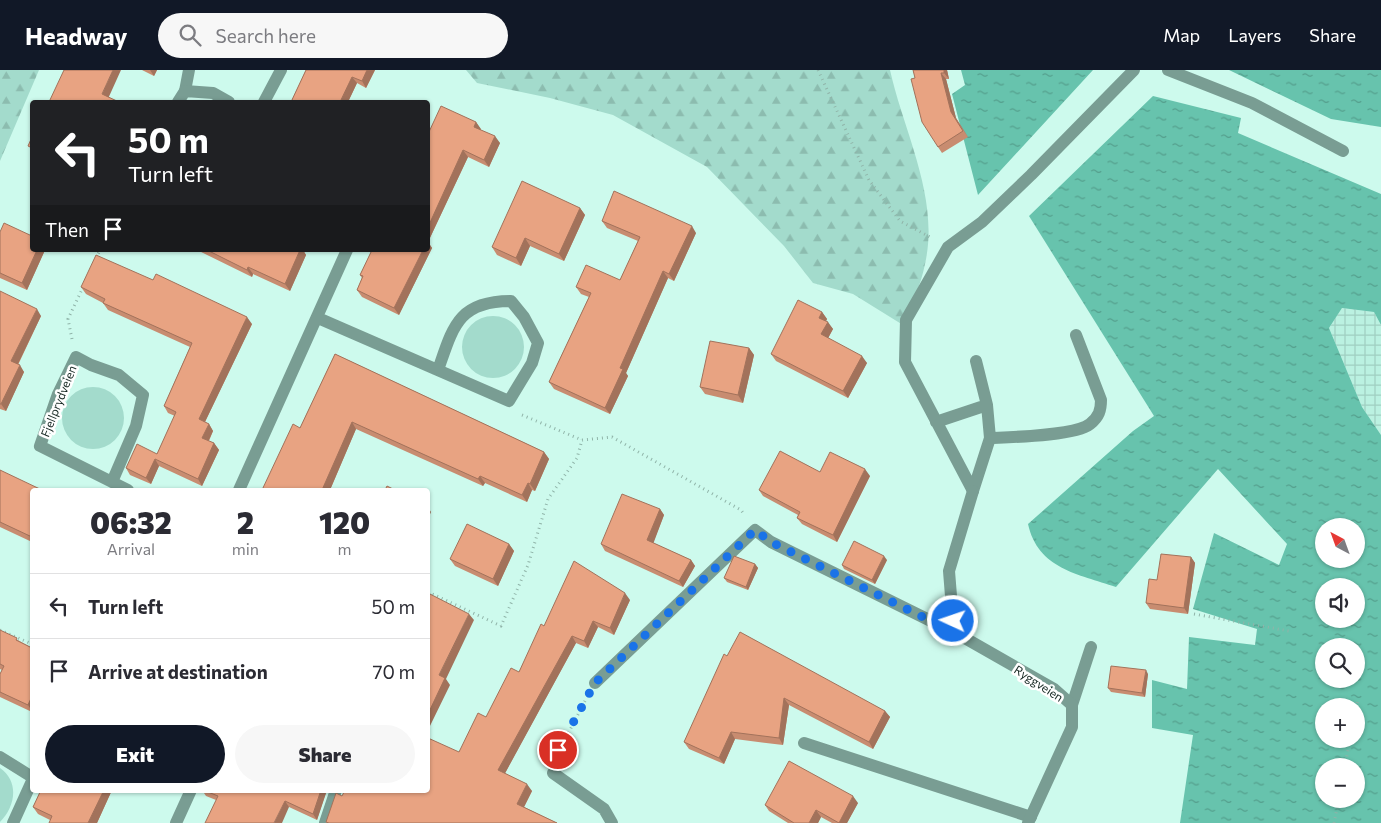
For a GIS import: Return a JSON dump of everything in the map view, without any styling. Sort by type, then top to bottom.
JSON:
[{"type":"street","points":[[179,100],[185,92],[189,70]]},
{"type":"street","points":[[265,100],[281,70]]},
{"type":"street","points":[[973,491],[905,362],[906,320],[922,289],[948,247],[982,222],[1134,70]]},
{"type":"street","points":[[1168,70],[1252,103],[1343,151]]},
{"type":"street","points":[[185,92],[212,93],[225,100]]},
{"type":"street","points":[[240,488],[346,252]]},
{"type":"street","points":[[318,318],[438,370],[509,400],[532,363],[538,343],[524,317],[511,301],[492,301],[467,312],[452,330],[438,370]]},
{"type":"street","points":[[990,438],[1058,433],[1090,425],[1101,412],[1101,400],[1076,335]]},
{"type":"street","name":"Fjellprydveien","points":[[112,482],[136,426],[143,395],[119,376],[76,357],[58,394],[40,446],[112,482],[124,488]]},
{"type":"street","points":[[595,683],[755,530],[771,542],[931,621],[953,621],[949,571],[990,438],[987,405],[976,361]]},
{"type":"street","points":[[936,422],[987,405]]},
{"type":"street","name":"Ryggveien","points":[[953,621],[963,636],[1054,689],[1072,705],[1072,727],[1030,820]]},
{"type":"street","points":[[1072,705],[1091,647]]},
{"type":"street","points":[[804,743],[1030,820]]},
{"type":"street","points":[[0,757],[30,776]]},
{"type":"street","points":[[553,772],[604,809],[612,823]]},
{"type":"street","points":[[13,823],[30,785]]},
{"type":"street","points":[[176,823],[190,793]]},
{"type":"street","points":[[325,823],[335,793]]},
{"type":"path","points":[[818,70],[869,180],[900,221],[948,247]]},
{"type":"path","points":[[92,267],[99,252]]},
{"type":"path","points":[[76,357],[68,319],[88,276]]},
{"type":"path","points":[[509,400],[518,413],[582,440],[612,437],[741,510],[755,530]]},
{"type":"path","points":[[430,593],[501,626],[528,565],[548,499],[577,458],[582,440]]},
{"type":"path","points":[[1194,614],[1289,631]]},
{"type":"path","points":[[0,630],[30,643]]},
{"type":"path","points":[[553,772],[558,750],[595,683]]},
{"type":"path","points":[[1334,823],[1337,808]]},
{"type":"shaded area","points":[[1342,308],[1374,312],[1381,325],[1381,435],[1362,407],[1329,328]]},
{"type":"green space","points":[[0,70],[39,70],[0,161]]},
{"type":"green space","points":[[466,70],[890,70],[918,166],[928,215],[925,264],[903,325],[853,294],[813,283],[784,246],[707,167],[613,115],[550,98],[477,83]]},
{"type":"green space","points":[[487,316],[499,316],[515,325],[522,335],[524,347],[522,359],[515,369],[499,378],[487,378],[476,373],[467,364],[462,353],[462,341],[467,330],[476,321]]},
{"type":"green space","points":[[93,387],[105,390],[115,396],[121,406],[124,418],[121,430],[115,440],[105,446],[93,449],[81,446],[71,440],[65,430],[62,418],[65,406],[71,396],[81,390]]},
{"type":"green space","points":[[0,768],[11,780],[13,795],[9,809],[0,822]]},
{"type":"water","points":[[961,70],[1093,70],[978,195],[952,94],[965,85]]},
{"type":"water","points":[[1229,70],[1381,70],[1381,127],[1331,119]]},
{"type":"water","points":[[1153,96],[1241,118],[1238,133],[1381,194],[1381,325],[1374,312],[1342,308],[1329,328],[1362,407],[1381,435],[1381,823],[1180,823],[1193,735],[1152,728],[1152,680],[1187,689],[1189,637],[1255,645],[1257,629],[1193,609],[1214,533],[1279,565],[1287,544],[1218,469],[1116,587],[1074,573],[1050,560],[1033,539],[1028,524],[1133,431],[1154,416],[1029,216]]},
{"type":"building","points":[[64,70],[113,70],[102,94],[115,100],[50,100]]},
{"type":"building","points":[[306,70],[367,70],[362,81],[352,77],[341,100],[292,100]]},
{"type":"building","points":[[913,70],[944,70],[944,73],[941,73],[951,112],[963,131],[938,147],[922,122],[911,79],[915,78]]},
{"type":"building","points":[[441,106],[476,122],[474,127],[495,136],[484,160],[463,150],[430,223],[430,130]]},
{"type":"building","points":[[522,181],[580,208],[559,254],[525,238],[516,258],[492,247]]},
{"type":"building","points":[[614,191],[692,226],[669,274],[663,271],[620,368],[623,369],[605,408],[549,382],[591,293],[576,287],[586,265],[620,280],[640,237],[602,221]]},
{"type":"building","points":[[4,223],[30,235],[30,252],[36,252],[22,283],[0,273],[0,232]]},
{"type":"building","points":[[211,252],[299,252],[285,284],[248,267],[247,270]]},
{"type":"building","points":[[371,252],[422,252],[394,308],[357,290],[363,276],[360,275]]},
{"type":"building","points":[[96,255],[153,280],[156,274],[247,317],[199,419],[209,424],[202,438],[214,443],[198,479],[155,459],[146,478],[126,468],[137,444],[157,454],[176,412],[164,406],[192,343],[103,303],[105,299],[81,287]]},
{"type":"building","points":[[0,291],[37,309],[11,361],[20,365],[1,404],[0,404]]},
{"type":"building","points":[[798,300],[822,312],[819,318],[828,322],[821,334],[862,356],[843,391],[771,354]]},
{"type":"building","points":[[710,341],[749,348],[738,395],[700,387]]},
{"type":"building","points":[[335,354],[544,452],[530,484],[528,483],[522,495],[480,476],[478,479],[352,422],[323,488],[263,488],[293,424],[300,428]]},
{"type":"building","points":[[780,451],[820,472],[830,452],[865,469],[833,535],[797,518],[800,512],[759,490]]},
{"type":"building","points":[[0,470],[38,488],[30,488],[30,536],[0,522]]},
{"type":"building","points":[[622,494],[660,509],[647,540],[691,560],[679,581],[601,544]]},
{"type":"building","points":[[467,524],[509,544],[493,579],[450,559]]},
{"type":"building","points":[[854,541],[884,556],[872,580],[842,565]]},
{"type":"building","points":[[1161,554],[1191,557],[1184,608],[1146,603],[1149,579],[1157,580]]},
{"type":"building","points":[[734,556],[755,564],[746,587],[724,578]]},
{"type":"building","points":[[574,561],[625,593],[610,628],[593,621],[584,641],[572,636],[498,770],[527,784],[517,804],[557,823],[326,822],[336,793],[342,796],[344,793],[430,793],[430,739],[459,752],[478,713],[486,717],[511,668],[519,672],[541,624],[544,626]]},
{"type":"building","points":[[430,594],[469,614],[439,675],[445,678],[430,710]]},
{"type":"building","points":[[0,630],[30,647],[30,700],[28,705],[0,692],[0,674],[4,666],[0,664]]},
{"type":"building","points":[[740,632],[885,711],[869,742],[784,698],[779,738],[731,732],[719,758],[684,742],[724,654],[727,656]]},
{"type":"building","points":[[1111,666],[1146,670],[1142,693],[1108,688]]},
{"type":"building","points":[[789,761],[853,796],[839,823],[816,810],[809,823],[794,823],[765,805]]},
{"type":"building","points":[[40,793],[103,793],[88,823],[49,823],[52,816],[33,807]]},
{"type":"building","points":[[210,793],[320,793],[313,814],[285,801],[274,823],[205,823],[218,796]]},
{"type":"route","points":[[558,750],[595,683],[672,607],[755,530],[771,542],[931,621],[953,621]]}]
